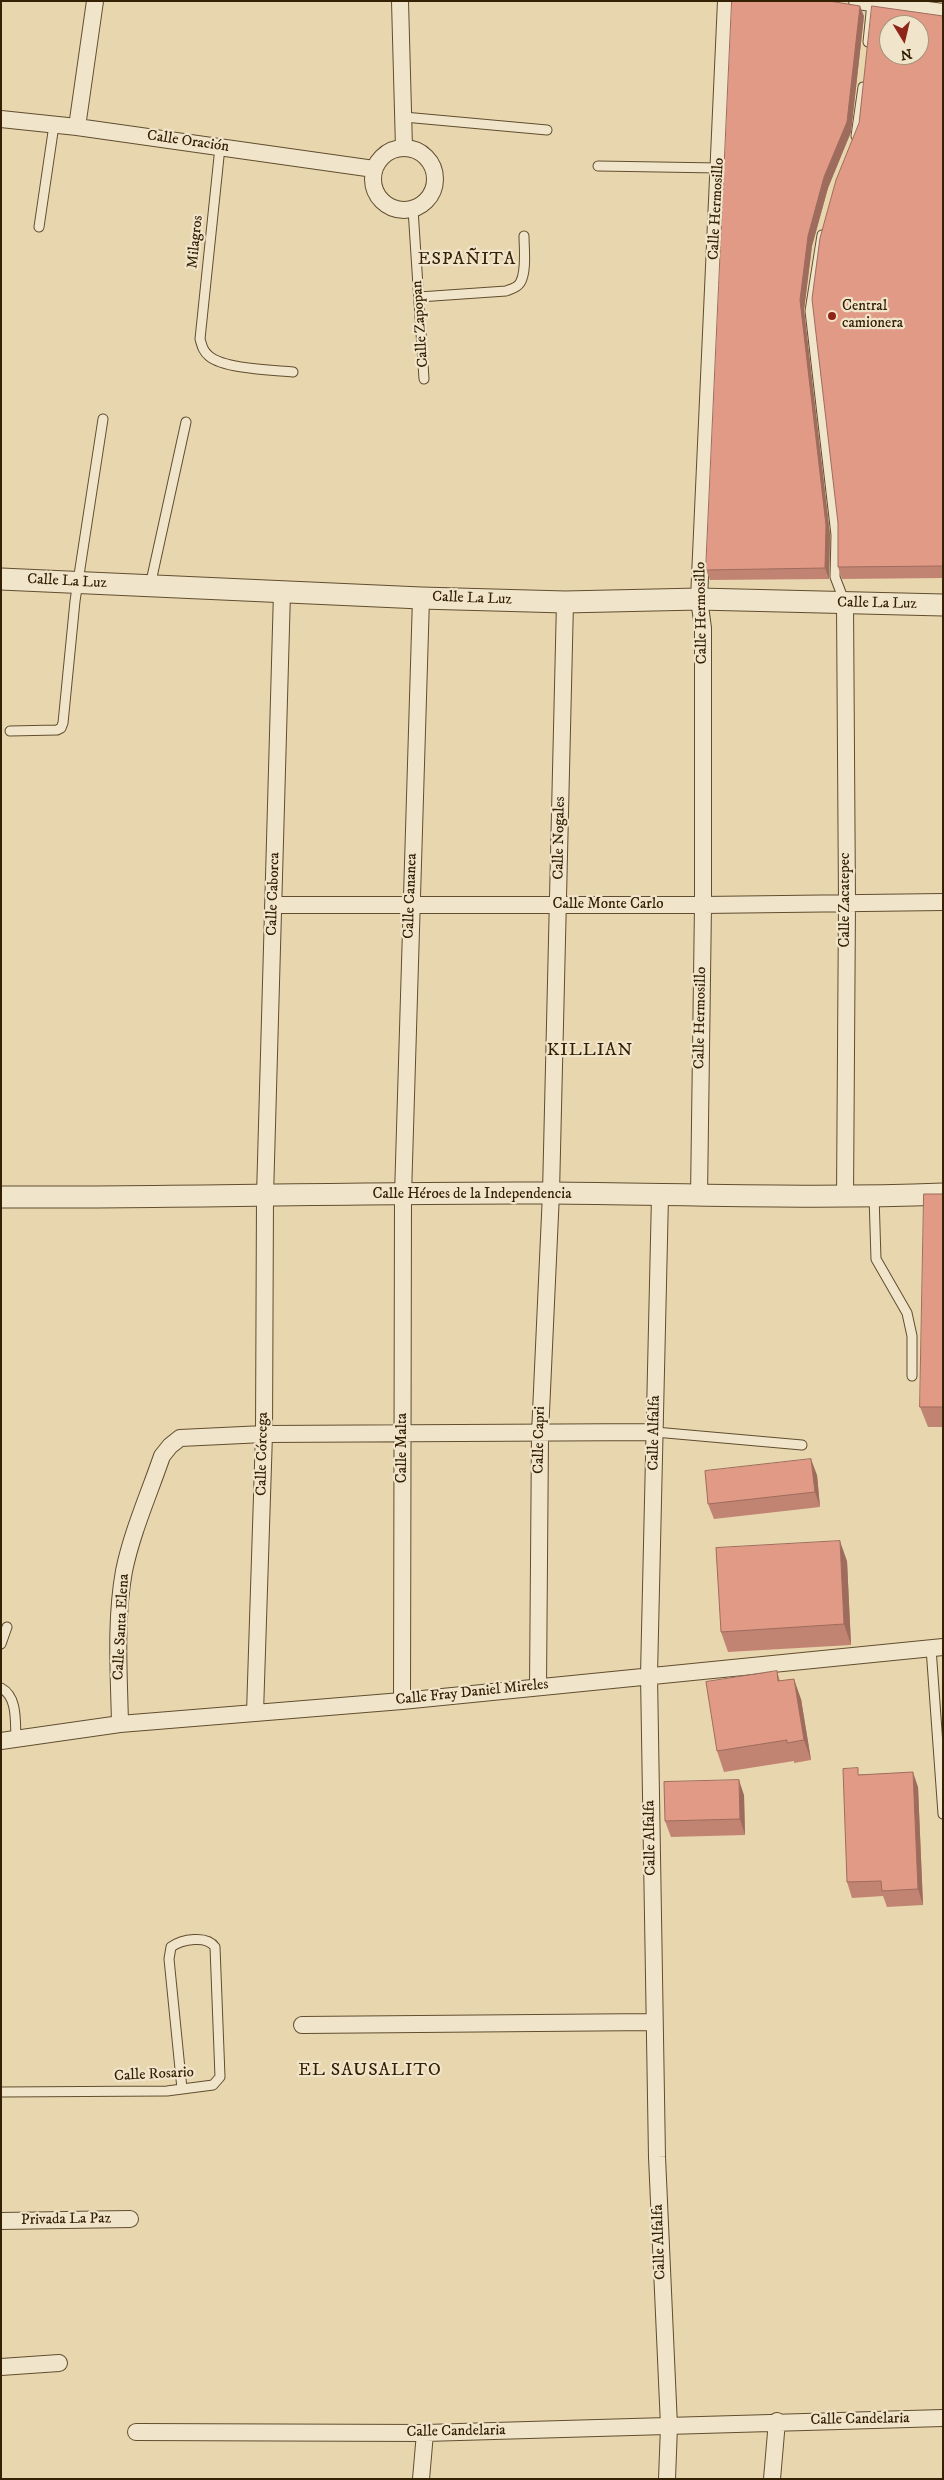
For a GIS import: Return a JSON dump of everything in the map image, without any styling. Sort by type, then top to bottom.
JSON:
[{"type":"street","points":[[77,127],[95,1]]},
{"type":"street","points":[[400,1],[404,148]]},
{"type":"street","name":"Calle Hermosillo","points":[[699,1196],[703,905],[703,628],[699,599],[726,1]]},
{"type":"street","points":[[864,2],[943,12]]},
{"type":"street","name":"Calle Oración","points":[[1,119],[77,127],[374,169]]},
{"type":"street","points":[[404,148],[423,154],[430,161],[436,180],[429,198],[413,209],[402,210],[390,208],[382,201],[374,186],[374,169],[386,154],[404,148]]},
{"type":"street","name":"Calle La Luz","points":[[1,579],[420,598],[565,602],[699,599],[943,605]]},
{"type":"street","name":"Calle Caborca","points":[[265,1196],[282,592]]},
{"type":"street","name":"Calle Cananea","points":[[403,1195],[420,598]]},
{"type":"street","name":"Calle Nogales","points":[[551,1193],[565,602]]},
{"type":"street","name":"Calle Zacatepec","points":[[845,604],[847,903],[845,1197]]},
{"type":"street","name":"Calle Monte Carlo","points":[[274,905],[703,905],[943,902]]},
{"type":"street","name":"Calle Héroes de la Independencia","points":[[1,1197],[140,1198],[551,1193],[660,1196],[845,1197],[943,1194]]},
{"type":"street","name":"Calle Capri","points":[[538,1687],[540,1434],[551,1193]]},
{"type":"street","name":"Calle Malta","points":[[402,1701],[403,1195]]},
{"type":"street","name":"Calle Córcega","points":[[255,1713],[264,1434],[265,1196]]},
{"type":"street","name":"Calle Alfalfa","points":[[660,1196],[649,1675],[658,2177],[669,2426],[667,2479]]},
{"type":"street","name":"Calle Santa Elena","points":[[120,1724],[118,1657],[121,1599],[130,1547],[162,1456],[180,1438],[264,1434],[655,1432]]},
{"type":"street","name":"Calle Fray Daniel Mireles","points":[[9,1740],[120,1724],[402,1701],[937,1647]]},
{"type":"street","points":[[302,2025],[654,2022]]},
{"type":"street","name":"Privada La Paz","points":[[1,2221],[130,2219]]},
{"type":"street","points":[[1,2368],[59,2363]]},
{"type":"street","name":"Calle Candelaria","points":[[136,2432],[426,2433],[776,2421],[943,2418]]},
{"type":"street","points":[[772,2479],[776,2421]]},
{"type":"street","points":[[421,2479],[426,2433]]},
{"type":"lane","points":[[864,2],[868,52]]},
{"type":"lane","points":[[854,142],[857,134],[864,80]]},
{"type":"lane","points":[[404,117],[547,130]]},
{"type":"lane","points":[[39,227],[54,125]]},
{"type":"lane","name":"Milagros","points":[[220,147],[200,339],[203,350],[210,358],[223,364],[293,372]]},
{"type":"lane","points":[[598,166],[719,168]]},
{"type":"lane","name":"Calle Zapopan","points":[[413,209],[424,379]]},
{"type":"lane","points":[[825,224],[818,248],[810,311],[836,534],[835,577],[845,604]]},
{"type":"lane","points":[[419,297],[506,290],[515,287],[520,283],[522,275],[524,236]]},
{"type":"lane","points":[[10,731],[57,730],[61,728],[78,582],[103,419]]},
{"type":"lane","points":[[150,586],[186,422]]},
{"type":"lane","points":[[874,1196],[876,1259],[907,1313],[912,1336],[912,1376]]},
{"type":"lane","points":[[655,1432],[802,1444]]},
{"type":"lane","points":[[1,1644],[7,1627]]},
{"type":"lane","points":[[937,1647],[943,1814]]},
{"type":"lane","points":[[1,1688],[7,1691],[13,1700],[9,1740]]},
{"type":"lane","name":"Calle Rosario","points":[[1,2092],[182,2089],[214,2085],[220,2077],[215,1947],[212,1942],[204,1939],[177,1943],[171,1947],[170,1953],[182,2089]]},
{"type":"building","points":[[732,1],[829,1],[860,6],[847,122],[824,177],[808,236],[800,300],[826,525],[825,568],[706,570]]},
{"type":"building","points":[[872,6],[943,16],[943,566],[838,567],[838,523],[812,299],[820,238],[836,180],[859,123]]},
{"type":"building","points":[[924,1194],[943,1194],[943,1407],[920,1407]]},
{"type":"building","points":[[811,1459],[815,1492],[708,1504],[705,1471]]},
{"type":"building","points":[[840,1541],[844,1624],[721,1632],[716,1548]]},
{"type":"building","points":[[777,1671],[778,1681],[794,1679],[804,1740],[787,1743],[787,1740],[717,1751],[706,1682]]},
{"type":"building","points":[[858,1768],[858,1775],[913,1772],[918,1889],[882,1891],[881,1881],[847,1882],[843,1769]]},
{"type":"building","points":[[739,1780],[740,1819],[665,1821],[664,1782]]},
{"type":"place","name":"Central camionera","points":[[832,316]]},
{"type":"district","name":"ESPAÑITA","points":[[467,260]]},
{"type":"district","name":"KILLIAN","points":[[590,1051]]},
{"type":"district","name":"EL SAUSALITO","points":[[370,2071]]}]
